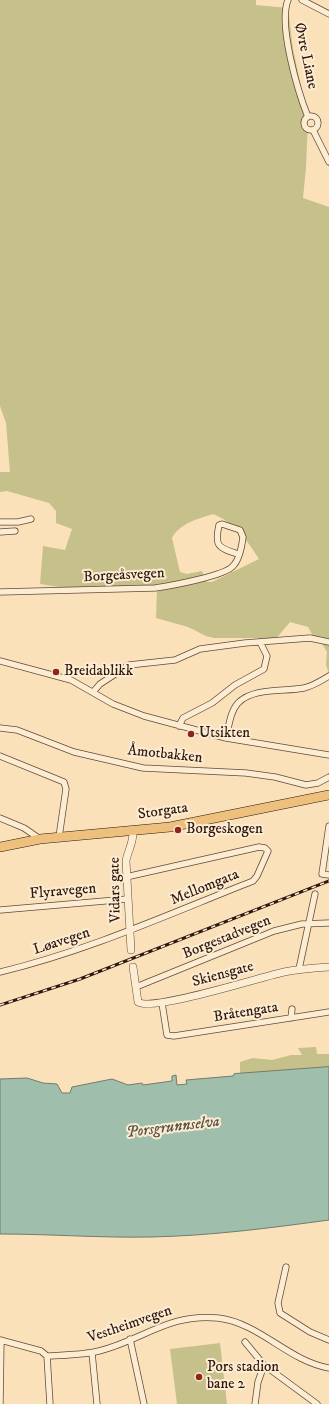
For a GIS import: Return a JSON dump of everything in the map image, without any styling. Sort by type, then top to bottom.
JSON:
[{"type":"main road","name":"Storgata","points":[[0,847],[40,839],[170,826],[329,795]]},
{"type":"street","name":"Øvre Liane","points":[[288,0],[286,6],[285,29],[296,77],[308,117]]},
{"type":"street","points":[[302,0],[329,14]]},
{"type":"street","points":[[313,130],[317,126],[317,119],[308,117],[304,121],[305,127],[313,130],[329,162]]},
{"type":"street","points":[[0,522],[18,522],[31,519]]},
{"type":"street","name":"Borgeåsvegen","points":[[0,592],[166,586],[229,570],[233,566],[238,554],[243,542],[243,533],[235,527],[225,524],[219,525],[216,537],[218,544],[224,549],[238,554]]},
{"type":"street","points":[[0,532],[15,531]]},
{"type":"street","points":[[93,692],[100,684],[129,665],[175,660],[207,648],[310,638],[329,642]]},
{"type":"street","points":[[179,726],[183,718],[212,703],[235,684],[264,669],[267,656],[260,642]]},
{"type":"street","points":[[0,661],[65,678],[134,713],[179,726],[226,738],[329,755]]},
{"type":"street","points":[[226,738],[233,710],[238,703],[244,699],[265,692],[310,686],[329,676]]},
{"type":"street","name":"Åmotbakken","points":[[0,728],[17,730],[74,752],[144,768],[246,773],[275,777],[306,785],[318,783],[329,777]]},
{"type":"street","points":[[0,756],[64,782],[66,789],[58,837]]},
{"type":"street","points":[[0,818],[24,828],[40,839]]},
{"type":"street","points":[[329,826],[322,874],[329,875]]},
{"type":"street","name":"Vidars gate","points":[[131,950],[126,877],[127,852],[133,842],[133,830]]},
{"type":"street","name":"Mellomgata","points":[[126,877],[260,847],[266,848],[268,851],[267,856],[253,881],[130,931]]},
{"type":"street","points":[[299,969],[315,894]]},
{"type":"street","name":"Flyravegen","points":[[0,910],[128,899]]},
{"type":"street","name":"Borgestadvegen","points":[[136,987],[274,932],[309,924],[329,923]]},
{"type":"street","name":"Løavegen","points":[[0,972],[59,957],[130,931]]},
{"type":"street","points":[[133,967],[136,987]]},
{"type":"street","name":"Skiensgate","points":[[136,987],[138,1002],[141,1004],[162,1003],[299,969],[329,967]]},
{"type":"street","name":"Bråtengata","points":[[162,1003],[167,1035],[174,1036],[329,1012]]},
{"type":"street","points":[[291,1018],[292,1009]]},
{"type":"street","points":[[286,1267],[278,1300],[280,1313],[310,1332],[329,1340]]},
{"type":"street","name":"Vestheimvegen","points":[[47,1356],[92,1353],[172,1322],[194,1318],[219,1318],[250,1328],[307,1360],[329,1368]]},
{"type":"street","points":[[130,1339],[144,1404]]},
{"type":"street","points":[[0,1404],[0,1340],[41,1351],[47,1356],[50,1404]]},
{"type":"street","points":[[245,1342],[264,1366],[315,1403]]},
{"type":"street","points":[[92,1353],[97,1404]]},
{"type":"street","points":[[255,1404],[258,1382],[264,1366]]},
{"type":"shaded area","points":[[0,0],[256,0],[256,5],[288,8],[293,49],[308,120],[303,198],[329,207],[329,675],[326,664],[327,652],[321,642],[316,641],[308,627],[290,622],[274,641],[265,642],[260,638],[214,638],[206,636],[188,627],[156,618],[157,590],[65,588],[40,584],[43,546],[65,550],[72,529],[56,523],[56,511],[49,503],[7,491],[0,492],[0,472],[10,472],[6,423],[0,406]],"holes":[[[213,514],[221,518],[240,533],[259,559],[212,582],[207,582],[202,571],[187,574],[180,572],[172,538],[175,533],[190,522]]]},
{"type":"shaded area","points":[[316,1047],[317,1054],[329,1054],[329,1068],[240,1076],[240,1062],[253,1058],[272,1060],[291,1055],[302,1055],[298,1048]]},
{"type":"shaded area","name":"Pors stadion bane 2","points":[[220,1343],[227,1404],[177,1404],[170,1349]]},
{"type":"water","name":"Porsgrunnselva","points":[[329,1067],[329,1220],[240,1231],[150,1237],[0,1234],[0,1079],[27,1078],[43,1083],[57,1084],[62,1093],[70,1093],[72,1087],[112,1079],[128,1085],[142,1083],[143,1085],[172,1081],[172,1076],[176,1075],[177,1085],[187,1084],[186,1080],[233,1076],[234,1074]]},
{"type":"railway","points":[[0,1005],[80,979],[329,881]]},
{"type":"place","name":"Breidablikk","points":[[56,672]]},
{"type":"place","name":"Utsikten","points":[[191,734]]},
{"type":"place","name":"Borgeskogen","points":[[178,830]]},
{"type":"place","name":"Pors stadion bane 2","points":[[199,1377]]}]
